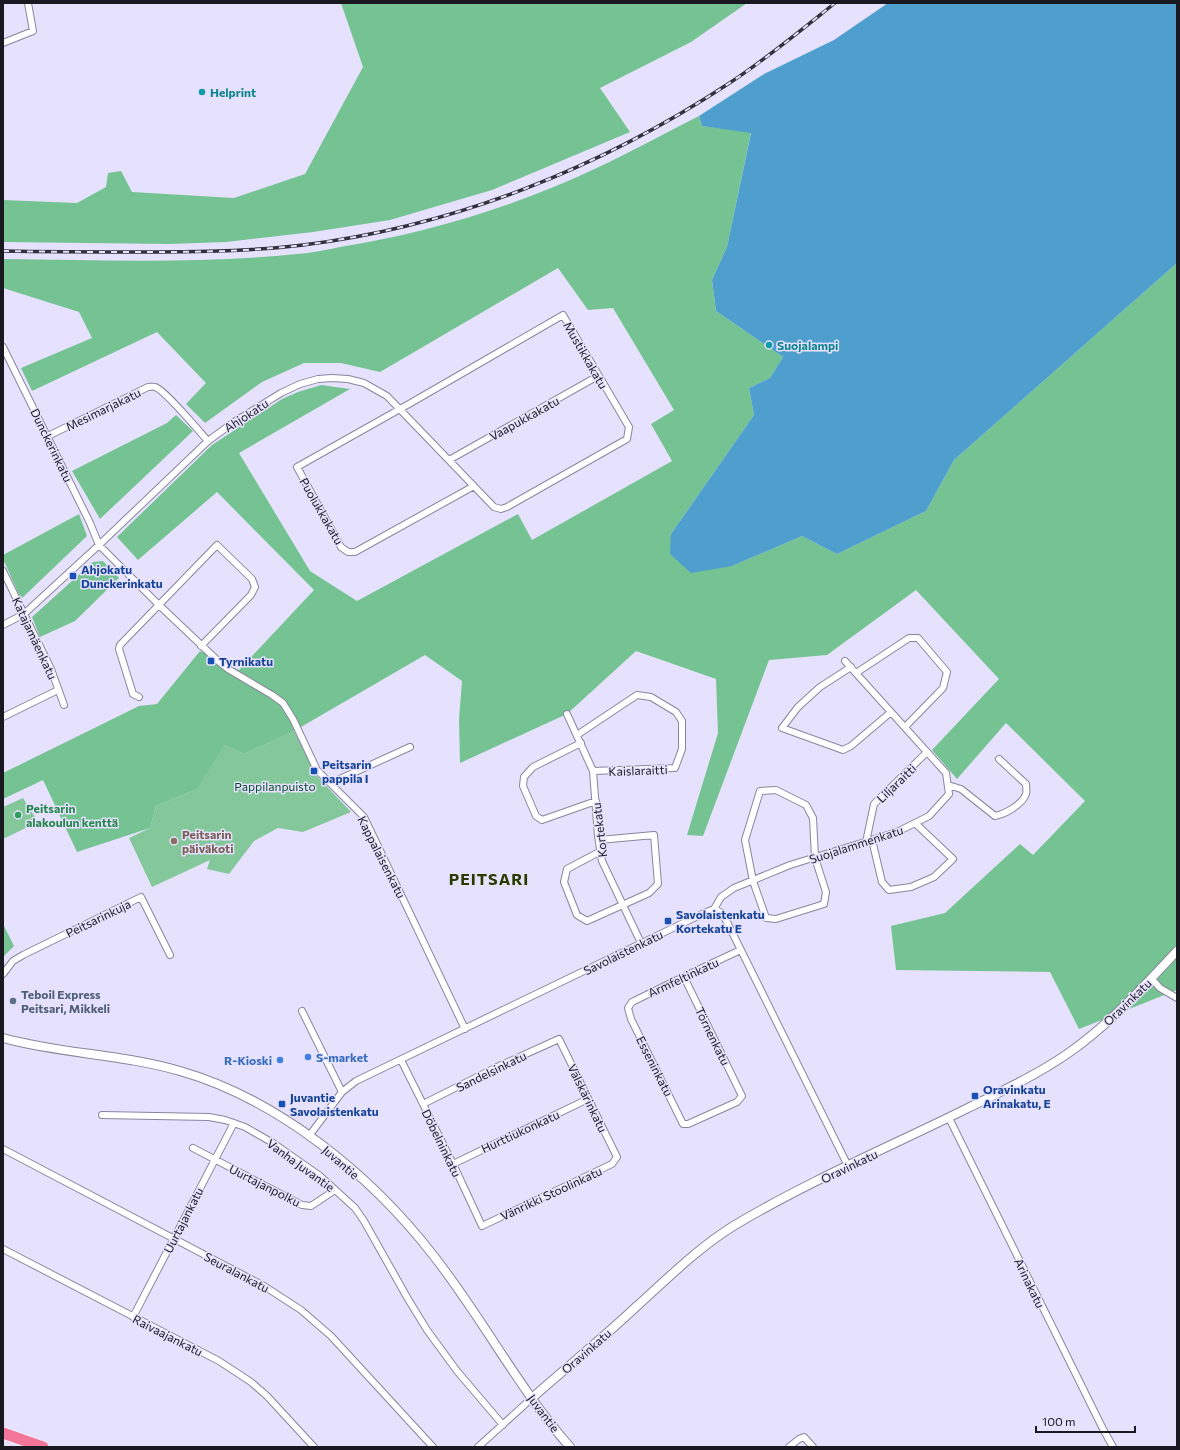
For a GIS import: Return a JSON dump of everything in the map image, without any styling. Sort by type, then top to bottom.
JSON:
[{"type":"highway","points":[[3,1433],[43,1447]]},
{"type":"street","points":[[3,42],[33,31],[28,3]]},
{"type":"street","name":"Mustikkakatu","points":[[400,409],[563,315],[629,427],[627,439],[507,507]]},
{"type":"street","name":"Dunckerinkatu","points":[[3,347],[48,436],[99,545]]},
{"type":"street","name":"Vaapukkakatu","points":[[449,460],[598,376]]},
{"type":"street","name":"Ahjokatu","points":[[3,625],[24,614],[208,441],[234,422],[281,393],[300,384],[318,379],[348,379],[364,383],[387,396],[494,507],[501,509],[507,507]]},
{"type":"street","name":"Mesimarjakatu","points":[[48,436],[148,387],[154,386],[184,414],[208,441]]},
{"type":"street","name":"Puolukkakatu","points":[[400,409],[297,467],[341,547],[348,552],[355,552],[474,486]]},
{"type":"street","points":[[99,545],[159,605],[201,646],[251,595],[255,586],[252,579],[217,545],[159,605],[120,645],[119,649],[134,694],[139,697]]},
{"type":"street","name":"Katajamäenkatu","points":[[3,571],[51,669],[64,705]]},
{"type":"street","points":[[856,673],[909,638],[918,638],[947,672],[943,688],[904,727]]},
{"type":"street","name":"Kappalaisenkatu","points":[[201,646],[228,670],[272,695],[283,704],[293,719],[317,770],[364,817],[465,1029]]},
{"type":"street","points":[[845,661],[946,773],[948,785],[961,790],[995,816],[1003,814],[1015,807],[1026,795],[1026,784],[999,759]]},
{"type":"street","points":[[851,667],[820,688],[798,707],[782,728],[843,750],[851,746],[891,712]]},
{"type":"street","points":[[3,717],[58,690]]},
{"type":"street","name":"Kaislaraitti","points":[[577,735],[637,695],[651,697],[676,712],[682,720],[682,749],[675,768],[593,771]]},
{"type":"street","name":"Kortekatu","points":[[567,714],[593,771],[602,861],[641,943]]},
{"type":"street","points":[[581,743],[533,767],[524,777],[523,786],[536,816],[542,820],[596,801]]},
{"type":"street","points":[[330,783],[410,747]]},
{"type":"street","name":"Liljaraitti","points":[[869,841],[874,804],[928,752]]},
{"type":"street","name":"Suojalammenkatu","points":[[714,909],[721,898],[734,888],[790,865],[896,832],[915,823],[928,816],[949,794],[948,785]]},
{"type":"street","points":[[776,790],[806,806],[813,818],[815,858],[826,892],[824,904],[776,919],[766,918],[753,881],[745,840],[760,791],[776,790]]},
{"type":"street","points":[[869,841],[882,882],[889,890],[911,887],[934,878],[953,859],[915,823]]},
{"type":"street","points":[[599,840],[654,835],[658,884],[650,893],[587,921],[577,914],[564,882],[567,869],[601,851]]},
{"type":"street","name":"Peitsarinkuja","points":[[3,974],[14,961],[23,955],[141,897],[170,955]]},
{"type":"street","points":[[714,909],[722,913],[848,1166]]},
{"type":"street","name":"Savolaistenkatu","points":[[310,1136],[342,1092],[356,1081],[714,909]]},
{"type":"street","name":"Armfeltinkatu","points":[[628,1008],[632,1002],[741,950]]},
{"type":"street","name":"Oravinkatu","points":[[532,1398],[602,1338],[692,1256],[733,1226],[848,1166],[1017,1083],[1068,1054],[1099,1028],[1177,951]]},
{"type":"street","name":"Törnenkatu","points":[[683,1124],[688,1124],[737,1102],[742,1096],[684,977]]},
{"type":"street","points":[[1151,978],[1160,988],[1177,998]]},
{"type":"street","name":"Esseninkatu","points":[[628,1008],[631,1019],[683,1124]]},
{"type":"street","points":[[302,1011],[342,1092]]},
{"type":"street","name":"Juvantie","points":[[3,1038],[30,1045],[145,1062],[181,1071],[228,1089],[269,1109],[297,1126],[348,1167],[378,1194],[409,1226],[449,1276],[532,1398],[570,1447]]},
{"type":"street","name":"Välskärinkatu","points":[[559,1039],[617,1157]]},
{"type":"street","name":"Sandelsinkatu","points":[[423,1104],[497,1067],[559,1039]]},
{"type":"street","name":"Döbelninkatu","points":[[401,1060],[482,1226]]},
{"type":"street","name":"Hurttiukonkatu","points":[[453,1164],[588,1099]]},
{"type":"street","name":"Vanha Juvantie","points":[[102,1115],[209,1117],[234,1123],[245,1127],[273,1143],[320,1176],[355,1208],[364,1221],[408,1299],[432,1335],[457,1371],[503,1426]]},
{"type":"street","name":"Arinakatu","points":[[948,1118],[1113,1447]]},
{"type":"street","name":"Uurtajankatu","points":[[133,1317],[234,1123]]},
{"type":"street","name":"Uurtajanpolku","points":[[193,1148],[302,1205],[310,1206],[335,1190]]},
{"type":"street","name":"Seuralankatu","points":[[3,1149],[276,1293],[318,1323],[347,1352],[433,1447]]},
{"type":"street","name":"Vänrikki Stoolinkatu","points":[[482,1226],[612,1164],[617,1157]]},
{"type":"street","name":"Raivaajankatu","points":[[3,1249],[219,1361],[251,1382],[267,1396],[314,1447]]},
{"type":"street","points":[[478,1447],[503,1426],[532,1398]]},
{"type":"street","points":[[790,1447],[799,1439],[804,1437],[813,1447]]},
{"type":"green space","points":[[341,3],[747,3],[691,42],[600,88],[630,132],[492,190],[390,220],[313,232],[226,242],[169,244],[3,242],[3,200],[77,203],[106,187],[108,173],[121,171],[132,192],[234,198],[305,174],[363,67]]},
{"type":"green space","points":[[699,116],[702,126],[751,132],[727,247],[712,280],[716,311],[783,357],[770,378],[749,388],[754,415],[671,534],[732,566],[802,536],[837,554],[926,511],[954,460],[1177,263],[1177,990],[1079,1029],[1050,972],[896,970],[891,926],[945,913],[1020,844],[1033,855],[1085,801],[1006,723],[957,779],[932,750],[999,679],[916,590],[827,655],[769,660],[703,836],[687,835],[718,733],[716,679],[636,651],[567,714],[460,763],[459,720],[462,681],[425,655],[294,731],[244,754],[224,745],[197,789],[156,806],[150,828],[77,852],[43,780],[3,799],[3,773],[139,706],[157,704],[200,651],[239,670],[314,590],[217,492],[138,560],[117,537],[212,445],[282,399],[321,385],[350,389],[239,453],[310,571],[357,601],[518,514],[532,540],[672,461],[651,424],[674,410],[613,308],[588,310],[558,268],[380,372],[341,363],[304,363],[262,382],[205,423],[186,404],[206,383],[157,332],[32,391],[21,368],[92,338],[79,312],[3,288],[3,259],[150,261],[224,259],[302,254],[368,242],[450,223],[530,196],[592,170]]},
{"type":"green space","points":[[176,415],[193,431],[100,519],[72,471],[167,423]]},
{"type":"green space","points":[[79,514],[87,536],[21,599],[3,559],[3,555]]},
{"type":"green space","points":[[103,561],[119,578],[75,621],[40,637],[32,617],[93,562]]},
{"type":"green space","name":"Pappilanpuisto","points":[[294,731],[317,776],[351,812],[303,832],[278,828],[254,841],[229,874],[207,869],[210,860],[152,887],[129,838],[150,828],[156,806],[197,789],[200,771],[224,745],[244,754]]},
{"type":"green space","name":"Peitsarin alakoulun kenttä","points":[[23,798],[38,822],[3,839],[3,807]]},
{"type":"green space","points":[[3,924],[14,946],[3,957]]},
{"type":"water","name":"Suojalampi","points":[[888,3],[1177,3],[1177,263],[954,460],[926,511],[837,554],[802,536],[732,566],[691,573],[670,554],[671,534],[754,415],[749,388],[770,378],[783,357],[716,311],[712,280],[727,247],[751,133],[702,126],[699,116],[764,74],[834,40]]},
{"type":"railway","points":[[3,251],[193,252],[285,247],[360,236],[416,224],[471,208],[524,189],[577,167],[629,142],[679,114],[728,84],[755,65],[835,3]]},
{"type":"place","name":"Helprint","points":[[202,92]]},
{"type":"place","name":"Suojalampi","points":[[769,345]]},
{"type":"place","name":"Ahjokatu Dunckerinkatu","points":[[73,576]]},
{"type":"place","name":"Tyrnikatu","points":[[211,661]]},
{"type":"place","name":"Peitsarin pappila I","points":[[314,771]]},
{"type":"place","name":"Peitsarin alakoulun kenttä","points":[[18,815]]},
{"type":"place","name":"Peitsarin päiväkoti","points":[[174,841]]},
{"type":"place","name":"Savolaistenkatu Kortekatu E","points":[[668,921]]},
{"type":"place","name":"Teboil Express Peitsari, Mikkeli","points":[[13,1001]]},
{"type":"place","name":"S-market","points":[[308,1057]]},
{"type":"place","name":"R-Kioski","points":[[280,1060]]},
{"type":"place","name":"Oravinkatu Arinakatu, E","points":[[975,1096]]},
{"type":"place","name":"Juvantie Savolaistenkatu","points":[[282,1104]]},
{"type":"district","name":"PEITSARI","points":[[489,878]]}]
